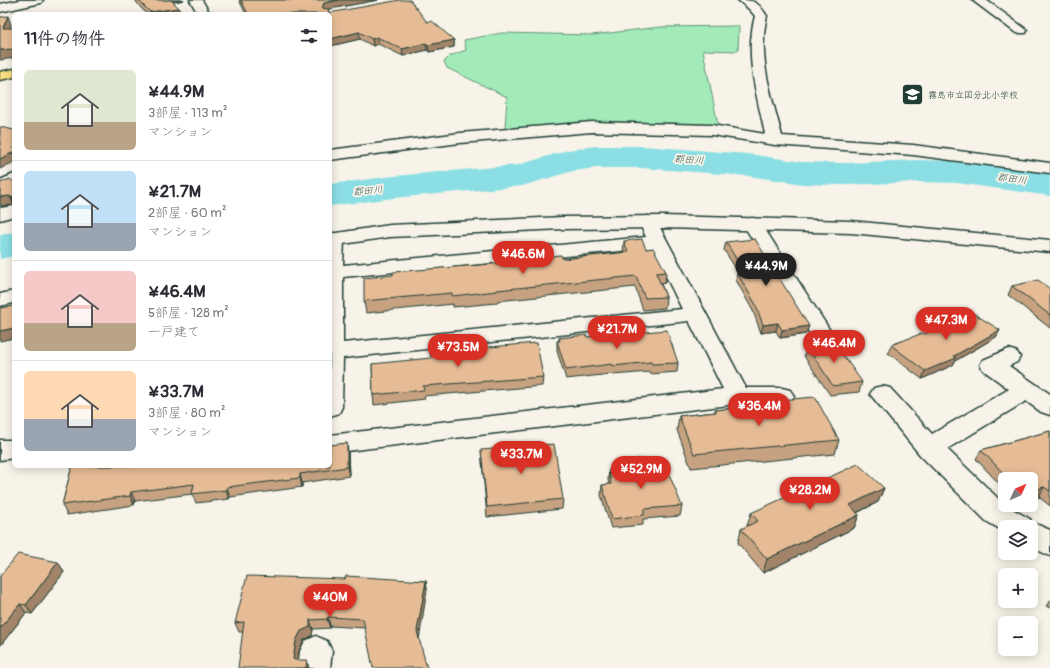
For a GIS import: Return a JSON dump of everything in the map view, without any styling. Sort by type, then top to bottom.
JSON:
[{"type":"main road","points":[[0,76],[12,74]]},
{"type":"street","points":[[2,8],[37,0]]},
{"type":"street","points":[[196,0],[203,12]]},
{"type":"street","points":[[744,0],[753,6],[761,16],[758,25],[757,59],[775,140]]},
{"type":"street","points":[[978,0],[1021,30]]},
{"type":"street","points":[[332,155],[460,138],[592,127],[712,130],[775,140],[913,150],[1050,168]]},
{"type":"street","points":[[0,187],[12,180]]},
{"type":"street","points":[[0,214],[12,212]]},
{"type":"street","points":[[332,305],[334,272],[332,239],[390,231],[563,223],[653,232]]},
{"type":"street","points":[[752,224],[820,332]]},
{"type":"street","points":[[334,272],[653,232],[752,224],[851,226],[1050,246]]},
{"type":"street","points":[[653,232],[738,396]]},
{"type":"street","points":[[0,300],[12,297]]},
{"type":"street","points":[[332,352],[695,314]]},
{"type":"street","points":[[1009,357],[991,365],[1050,406]]},
{"type":"street","points":[[929,448],[1026,390]]},
{"type":"street","points":[[882,394],[929,448],[996,513],[1008,520]]},
{"type":"street","points":[[332,444],[738,396],[782,396]]},
{"type":"street","points":[[0,450],[12,449]]},
{"type":"street","points":[[1038,537],[1050,544]]},
{"type":"green space","points":[[739,26],[738,51],[703,50],[718,125],[589,122],[505,129],[507,97],[447,68],[444,62],[450,56],[466,50],[464,40],[502,33],[592,35],[660,27]]},
{"type":"building","points":[[138,0],[171,0],[179,8],[150,12]]},
{"type":"building","points":[[241,0],[339,0],[324,3],[322,8],[328,9],[329,12],[247,12]]},
{"type":"building","points":[[400,0],[410,0],[427,22],[432,21],[454,40],[428,45],[426,43],[402,49],[377,37],[372,39],[359,32],[332,39],[332,12]]},
{"type":"building","points":[[8,16],[3,28],[12,28],[12,49],[0,50],[0,17]]},
{"type":"building","points":[[0,127],[12,130],[12,153],[0,159]]},
{"type":"building","points":[[10,179],[12,180],[12,198],[10,196],[0,197],[0,183]]},
{"type":"building","points":[[642,239],[646,249],[653,248],[666,272],[656,273],[666,297],[645,298],[636,276],[452,296],[452,293],[364,301],[364,278],[393,275],[393,272],[504,263],[504,261],[561,255],[563,259],[628,252],[624,241]]},
{"type":"building","points":[[755,239],[809,326],[782,330],[778,323],[763,325],[755,303],[737,273],[744,272],[726,242]]},
{"type":"building","points":[[1038,280],[1050,289],[1050,315],[1012,286]]},
{"type":"building","points":[[12,306],[12,328],[0,331],[0,308]]},
{"type":"building","points":[[968,310],[1000,330],[954,356],[956,358],[925,371],[891,345],[923,333],[925,334]]},
{"type":"building","points":[[667,330],[678,363],[652,364],[651,362],[613,366],[612,364],[566,370],[557,341],[560,341],[559,338],[586,335],[587,337]]},
{"type":"building","points":[[537,343],[543,377],[423,386],[424,390],[373,395],[372,364],[431,358],[430,352]]},
{"type":"building","points":[[835,343],[862,382],[833,386],[807,346]]},
{"type":"building","points":[[815,397],[839,440],[694,454],[679,416],[716,412],[715,410],[782,404],[780,400]]},
{"type":"building","points":[[1050,431],[1050,491],[1044,487],[1038,489],[1038,472],[1002,472],[981,450]]},
{"type":"building","points":[[347,443],[347,467],[300,474],[300,478],[227,487],[226,490],[192,494],[194,484],[131,492],[130,496],[62,505],[71,468],[332,468],[332,445]]},
{"type":"building","points":[[554,444],[563,499],[487,507],[481,450]]},
{"type":"building","points":[[636,459],[663,459],[682,506],[644,509],[644,515],[612,519],[602,485],[611,484],[609,470],[640,471]]},
{"type":"building","points":[[858,464],[884,488],[850,505],[859,515],[767,559],[741,529],[758,521],[751,513]]},
{"type":"building","points":[[18,554],[58,562],[26,605],[20,604],[0,628],[0,576]]},
{"type":"building","points":[[247,576],[345,579],[346,576],[426,581],[417,631],[427,668],[373,668],[363,619],[328,617],[327,619],[310,620],[310,627],[301,631],[296,641],[293,659],[307,660],[306,668],[238,668],[244,622],[235,623]]},
{"type":"waterway","name":"郡田川","points":[[332,195],[394,187],[522,175],[568,161],[596,157],[642,157],[748,165],[803,173],[843,174],[919,171],[957,172],[1050,185]]},
{"type":"waterway","name":"郡田川","points":[[0,247],[12,244]]},
{"type":"place","name":"霧島市立国分北小学校","points":[[912,95]]}]
